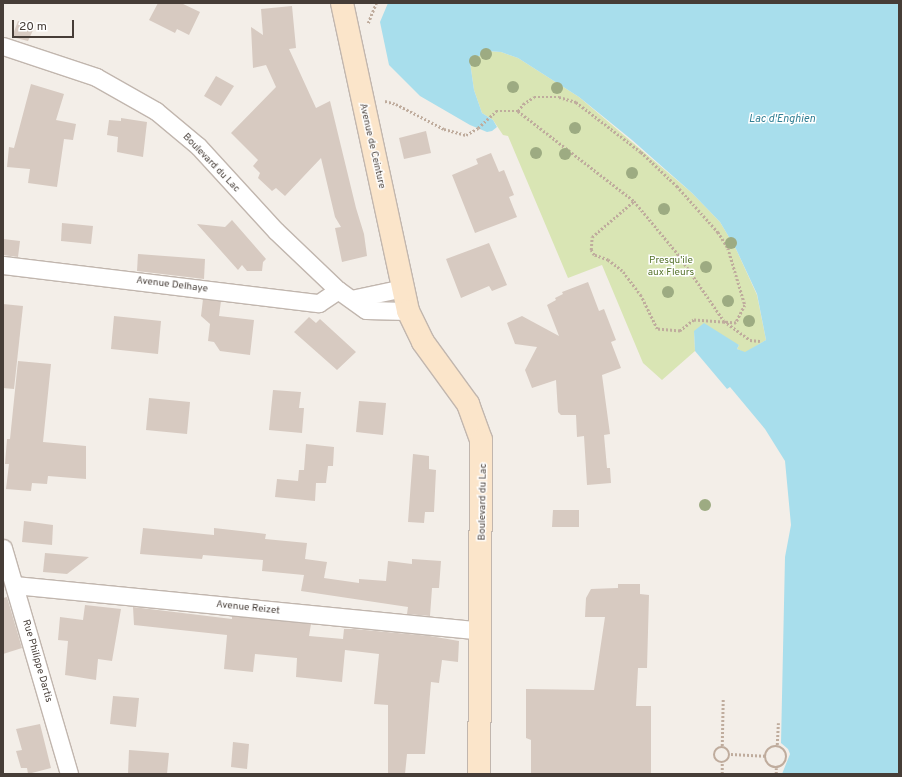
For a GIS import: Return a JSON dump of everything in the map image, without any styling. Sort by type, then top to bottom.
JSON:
[{"type":"street","name":"Avenue de Ceinture","points":[[342,3],[408,311]]},
{"type":"street","name":"Boulevard du Lac","points":[[3,46],[96,77],[156,111],[198,146],[276,231],[345,294],[371,311],[408,311],[423,342],[468,404],[481,440],[479,774]]},
{"type":"street","name":"Avenue Delhaye","points":[[3,266],[319,303],[345,294]]},
{"type":"street","points":[[345,294],[403,288]]},
{"type":"street","name":"Rue Philippe Dartis","points":[[3,548],[69,774]]},
{"type":"street","name":"Avenue Reizet","points":[[15,585],[481,631]]},
{"type":"path","points":[[518,111],[523,104],[534,97],[559,97],[576,102],[641,152],[677,186],[718,232],[738,276],[745,305],[736,324],[724,321],[694,320],[680,331],[657,329],[641,296],[622,271],[608,260],[594,255],[591,250],[592,237],[634,201]]},
{"type":"path","points":[[363,105],[382,100],[396,104],[444,129],[466,135],[478,128],[490,114],[496,111],[518,111],[634,201],[678,254],[724,321],[750,340],[760,341]]},
{"type":"path","points":[[722,746],[723,699]]},
{"type":"path","points":[[778,723],[778,746]]},
{"type":"path","points":[[722,746],[728,749],[730,754],[729,760],[722,763],[716,761],[714,756],[716,748],[722,746]]},
{"type":"path","points":[[778,746],[786,752],[787,759],[783,766],[776,768],[769,766],[764,756],[770,747],[778,746]]},
{"type":"path","points":[[730,754],[764,756]]},
{"type":"path","points":[[722,763],[722,774]]},
{"type":"path","points":[[776,768],[776,774]]},
{"type":"green space","name":"Presqu'ile aux Fleurs","points":[[487,51],[501,52],[518,58],[579,97],[692,193],[720,222],[736,249],[757,295],[766,340],[745,353],[737,349],[739,345],[694,331],[695,351],[662,380],[643,363],[602,265],[568,278],[508,136],[503,135],[493,120],[482,113],[474,90],[470,62]]},
{"type":"water","name":"Lac d'Enghien","points":[[388,3],[899,3],[899,774],[782,774],[790,754],[788,749],[781,743],[785,557],[791,525],[785,461],[765,429],[730,387],[727,389],[695,351],[694,331],[704,323],[739,345],[737,349],[745,352],[766,340],[757,294],[736,249],[720,222],[692,193],[632,140],[579,97],[518,58],[501,52],[487,51],[470,62],[474,90],[482,113],[493,120],[497,127],[492,131],[487,132],[470,125],[420,96],[389,65],[380,22]]},
{"type":"building","points":[[158,3],[181,3],[200,12],[189,35],[177,29],[175,33],[149,20]]},
{"type":"building","points":[[292,6],[296,48],[289,49],[316,108],[330,101],[356,208],[364,234],[367,256],[342,262],[335,228],[341,227],[335,217],[321,158],[285,196],[276,188],[272,191],[258,178],[260,173],[253,166],[258,160],[231,133],[276,87],[266,65],[253,68],[251,27],[263,35],[261,9]]},
{"type":"building","points":[[18,21],[34,28],[28,41],[12,37]]},
{"type":"building","points":[[216,76],[234,86],[221,106],[204,96]]},
{"type":"building","points":[[31,84],[64,94],[56,120],[76,124],[73,140],[64,139],[57,187],[28,183],[30,169],[7,167],[9,147],[14,148]]},
{"type":"building","points":[[121,118],[147,122],[143,157],[117,152],[118,137],[107,135],[109,120],[121,121]]},
{"type":"building","points":[[426,131],[431,153],[404,159],[399,138]]},
{"type":"building","points":[[491,153],[499,172],[504,170],[514,195],[509,197],[517,217],[475,233],[452,175],[478,164],[476,159]]},
{"type":"building","points":[[232,220],[266,259],[263,262],[262,271],[247,271],[242,265],[238,270],[197,224],[225,227]]},
{"type":"building","points":[[62,223],[93,226],[91,244],[61,241]]},
{"type":"building","points":[[3,239],[20,241],[18,257],[3,255]]},
{"type":"building","points":[[489,243],[507,285],[492,291],[489,286],[461,298],[446,259]]},
{"type":"building","points":[[138,254],[205,259],[204,279],[137,271]]},
{"type":"building","points":[[588,282],[599,311],[604,309],[616,340],[611,342],[621,368],[602,375],[610,434],[604,435],[607,468],[610,468],[611,483],[587,485],[584,436],[577,437],[576,415],[561,415],[558,412],[556,380],[532,388],[525,370],[537,347],[515,344],[507,323],[522,316],[559,336],[547,305],[556,300],[555,298],[563,294],[562,292]]},
{"type":"building","points":[[203,299],[221,301],[219,316],[254,320],[250,355],[220,351],[214,342],[208,341],[210,324],[201,316]]},
{"type":"building","points":[[3,304],[23,306],[14,389],[3,388]]},
{"type":"building","points":[[114,316],[161,321],[158,354],[111,349]]},
{"type":"building","points":[[309,317],[316,323],[320,319],[356,352],[337,370],[294,332]]},
{"type":"building","points":[[18,361],[51,364],[43,442],[86,446],[86,479],[48,476],[47,484],[32,483],[31,491],[6,489],[9,464],[5,464],[7,439],[10,439]]},
{"type":"building","points":[[273,390],[301,392],[299,408],[304,408],[302,433],[269,430]]},
{"type":"building","points":[[149,398],[190,402],[187,434],[146,430]]},
{"type":"building","points":[[359,401],[386,403],[383,435],[356,432]]},
{"type":"building","points":[[306,444],[334,447],[333,466],[328,466],[326,483],[316,483],[315,501],[275,497],[277,479],[298,481],[299,470],[304,470]]},
{"type":"building","points":[[413,454],[429,456],[429,469],[436,470],[434,512],[425,512],[424,523],[408,522]]},
{"type":"building","points":[[553,510],[579,510],[579,527],[552,527]]},
{"type":"building","points":[[24,521],[53,525],[52,545],[22,542]]},
{"type":"building","points":[[143,528],[214,535],[214,528],[266,534],[265,539],[307,543],[305,559],[327,562],[324,578],[359,583],[359,579],[386,581],[388,561],[412,564],[412,559],[441,561],[439,588],[432,588],[430,616],[407,614],[408,607],[301,591],[304,575],[262,571],[263,560],[203,555],[202,559],[140,554]]},
{"type":"building","points":[[45,553],[89,557],[67,574],[43,572]]},
{"type":"building","points":[[618,584],[640,584],[640,594],[649,595],[647,668],[638,668],[636,706],[651,706],[651,774],[531,774],[531,740],[526,738],[526,689],[594,690],[605,617],[585,617],[586,598],[591,589],[618,588]]},
{"type":"building","points":[[7,597],[22,648],[3,654],[3,598]]},
{"type":"building","points":[[85,605],[121,609],[112,661],[98,659],[96,680],[65,675],[68,641],[58,640],[60,617],[83,620]]},
{"type":"building","points":[[133,607],[232,619],[232,616],[311,624],[309,636],[343,639],[344,629],[354,629],[430,636],[459,641],[458,662],[442,660],[439,683],[431,682],[425,754],[407,754],[405,774],[388,774],[388,705],[374,704],[379,654],[345,650],[342,682],[296,677],[297,658],[255,654],[253,672],[224,669],[227,635],[134,625]]},
{"type":"building","points":[[113,696],[139,698],[136,727],[110,724]]},
{"type":"building","points":[[40,724],[51,768],[28,774],[27,768],[21,768],[16,751],[22,750],[16,729]]},
{"type":"building","points":[[233,742],[249,744],[247,769],[231,767]]},
{"type":"building","points":[[129,750],[169,753],[167,774],[128,774]]}]
